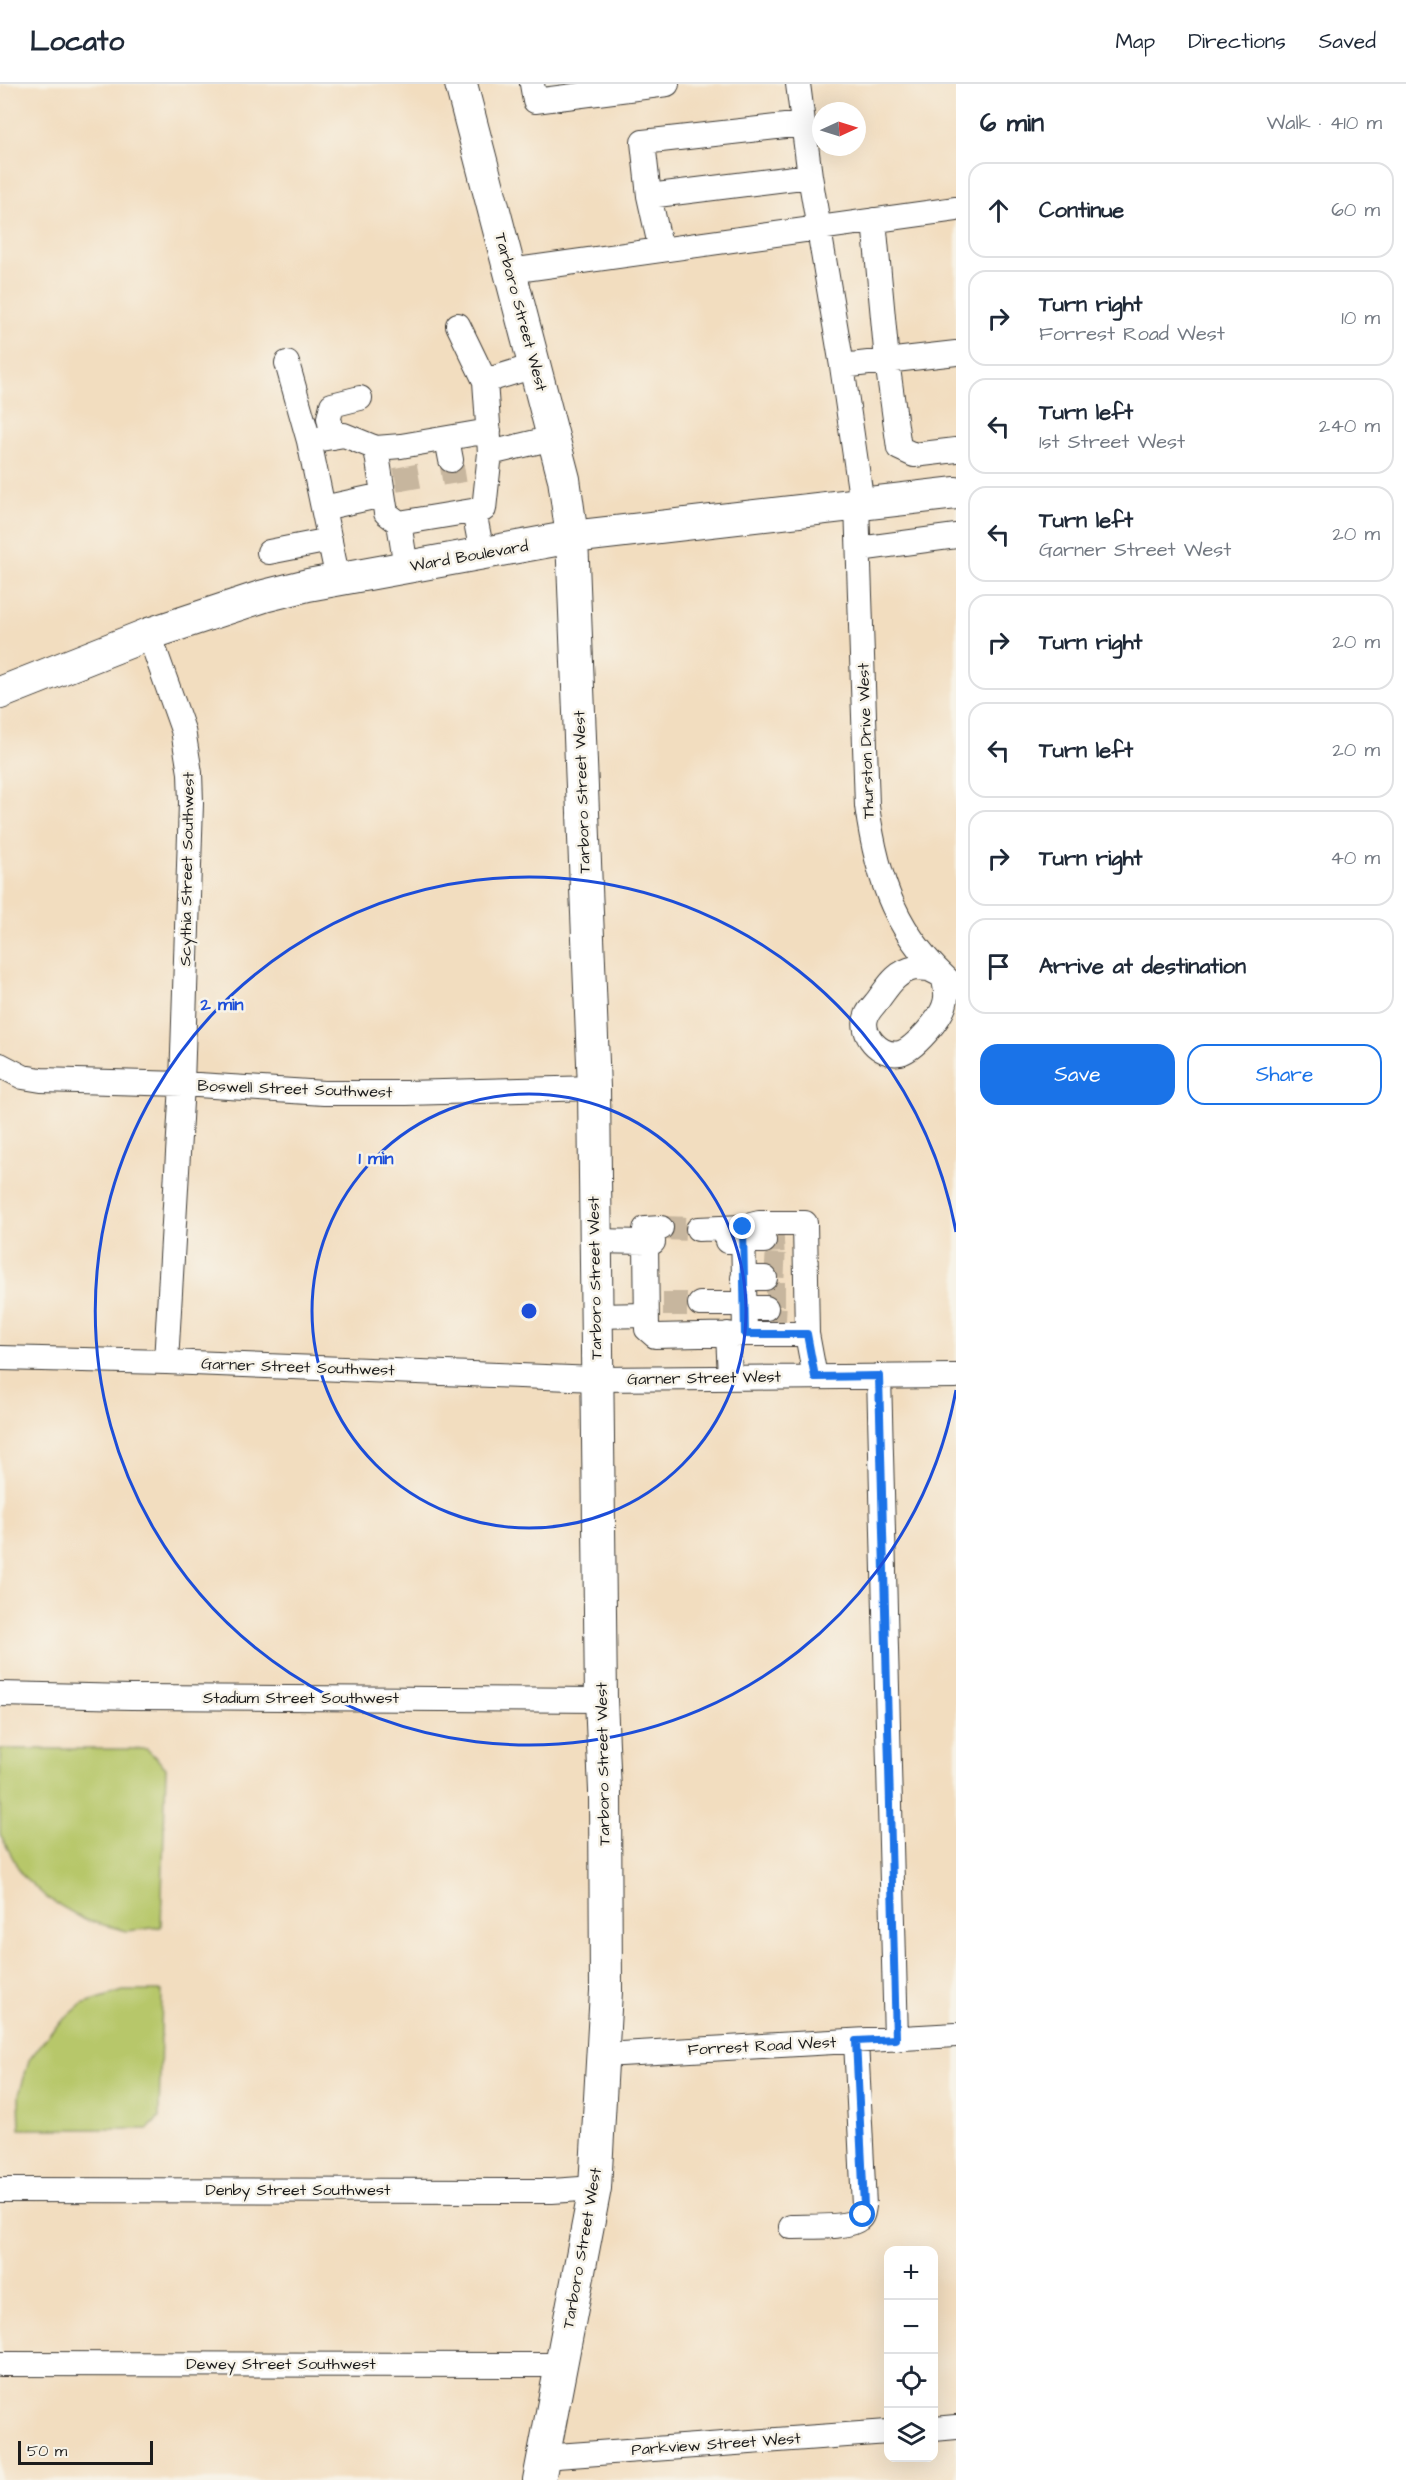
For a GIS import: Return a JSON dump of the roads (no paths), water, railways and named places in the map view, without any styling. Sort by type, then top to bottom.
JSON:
[{"type":"main road","name":"Tarboro Street West","points":[[461,84],[564,479],[572,537],[594,1088],[596,1380],[605,1803],[606,1990],[595,2188],[541,2468]]},
{"type":"main road","name":"Ward Boulevard","points":[[0,693],[149,634],[264,596],[338,580],[572,537],[956,493]]},
{"type":"street","points":[[532,84],[535,101],[668,84]]},
{"type":"street","name":"Thurston Drive West","points":[[798,84],[810,176],[842,366],[860,505],[859,549],[867,806],[871,836],[879,873],[894,909],[926,960],[952,975]]},
{"type":"street","points":[[661,250],[649,196],[643,142],[803,124]]},
{"type":"street","points":[[649,196],[810,176]]},
{"type":"street","points":[[510,271],[956,209]]},
{"type":"street","points":[[874,220],[887,361],[899,448],[914,455],[956,450]]},
{"type":"street","points":[[376,448],[386,513],[463,505],[484,509],[490,442],[484,381],[458,325]]},
{"type":"street","points":[[842,366],[956,352]]},
{"type":"street","points":[[287,363],[309,441],[338,580]]},
{"type":"street","points":[[484,381],[534,366]]},
{"type":"street","points":[[333,437],[329,418],[332,405],[360,398]]},
{"type":"street","points":[[309,441],[344,435],[403,456],[490,442],[553,438]]},
{"type":"street","points":[[323,508],[382,489]]},
{"type":"street","points":[[463,505],[482,553]]},
{"type":"street","points":[[406,567],[409,511]]},
{"type":"street","points":[[859,549],[956,536]]},
{"type":"street","points":[[269,552],[330,540]]},
{"type":"street","name":"Scythia Street Southwest","points":[[149,634],[183,730],[190,773],[182,1084],[166,1362]]},
{"type":"street","name":"Boswell Street Southwest","points":[[0,1065],[23,1077],[41,1080],[182,1084],[324,1093],[594,1088]]},
{"type":"street","points":[[698,1236],[772,1284],[815,1377]]},
{"type":"street","points":[[595,1241],[656,1238],[652,1308],[647,1329],[655,1336],[772,1284]]},
{"type":"street","points":[[700,1304],[772,1284]]},
{"type":"street","points":[[730,1377],[772,1284]]},
{"type":"street","points":[[596,1316],[652,1308]]},
{"type":"street","name":"Garner Street Southwest","points":[[0,1358],[166,1362],[596,1380]]},
{"type":"street","points":[[879,1376],[896,2039]]},
{"type":"street","name":"Garner Street West","points":[[596,1380],[956,1376]]},
{"type":"street","name":"Stadium Street Southwest","points":[[0,1694],[143,1698],[602,1700]]},
{"type":"street","name":"Forrest Road West","points":[[603,2055],[956,2035]]},
{"type":"street","points":[[791,2227],[850,2224],[859,2220],[864,2206],[856,2041]]},
{"type":"street","name":"Denby Street Southwest","points":[[0,2190],[552,2191],[595,2188]]},
{"type":"street","name":"Dewey Street Southwest","points":[[0,2364],[561,2365]]},
{"type":"street","points":[[938,2429],[956,2427]]},
{"type":"street","name":"Parkview Street West","points":[[541,2468],[884,2432]]},
{"type":"tunnel","points":[[451,460],[456,492]]},
{"type":"tunnel","points":[[405,466],[411,499]]},
{"type":"tunnel","points":[[661,1228],[698,1229]]},
{"type":"tunnel","points":[[764,1241],[784,1240]]},
{"type":"tunnel","points":[[765,1265],[785,1266]]},
{"type":"tunnel","points":[[766,1294],[785,1294]]},
{"type":"tunnel","points":[[663,1304],[700,1304]]},
{"type":"tunnel","points":[[766,1319],[786,1320]]}]
